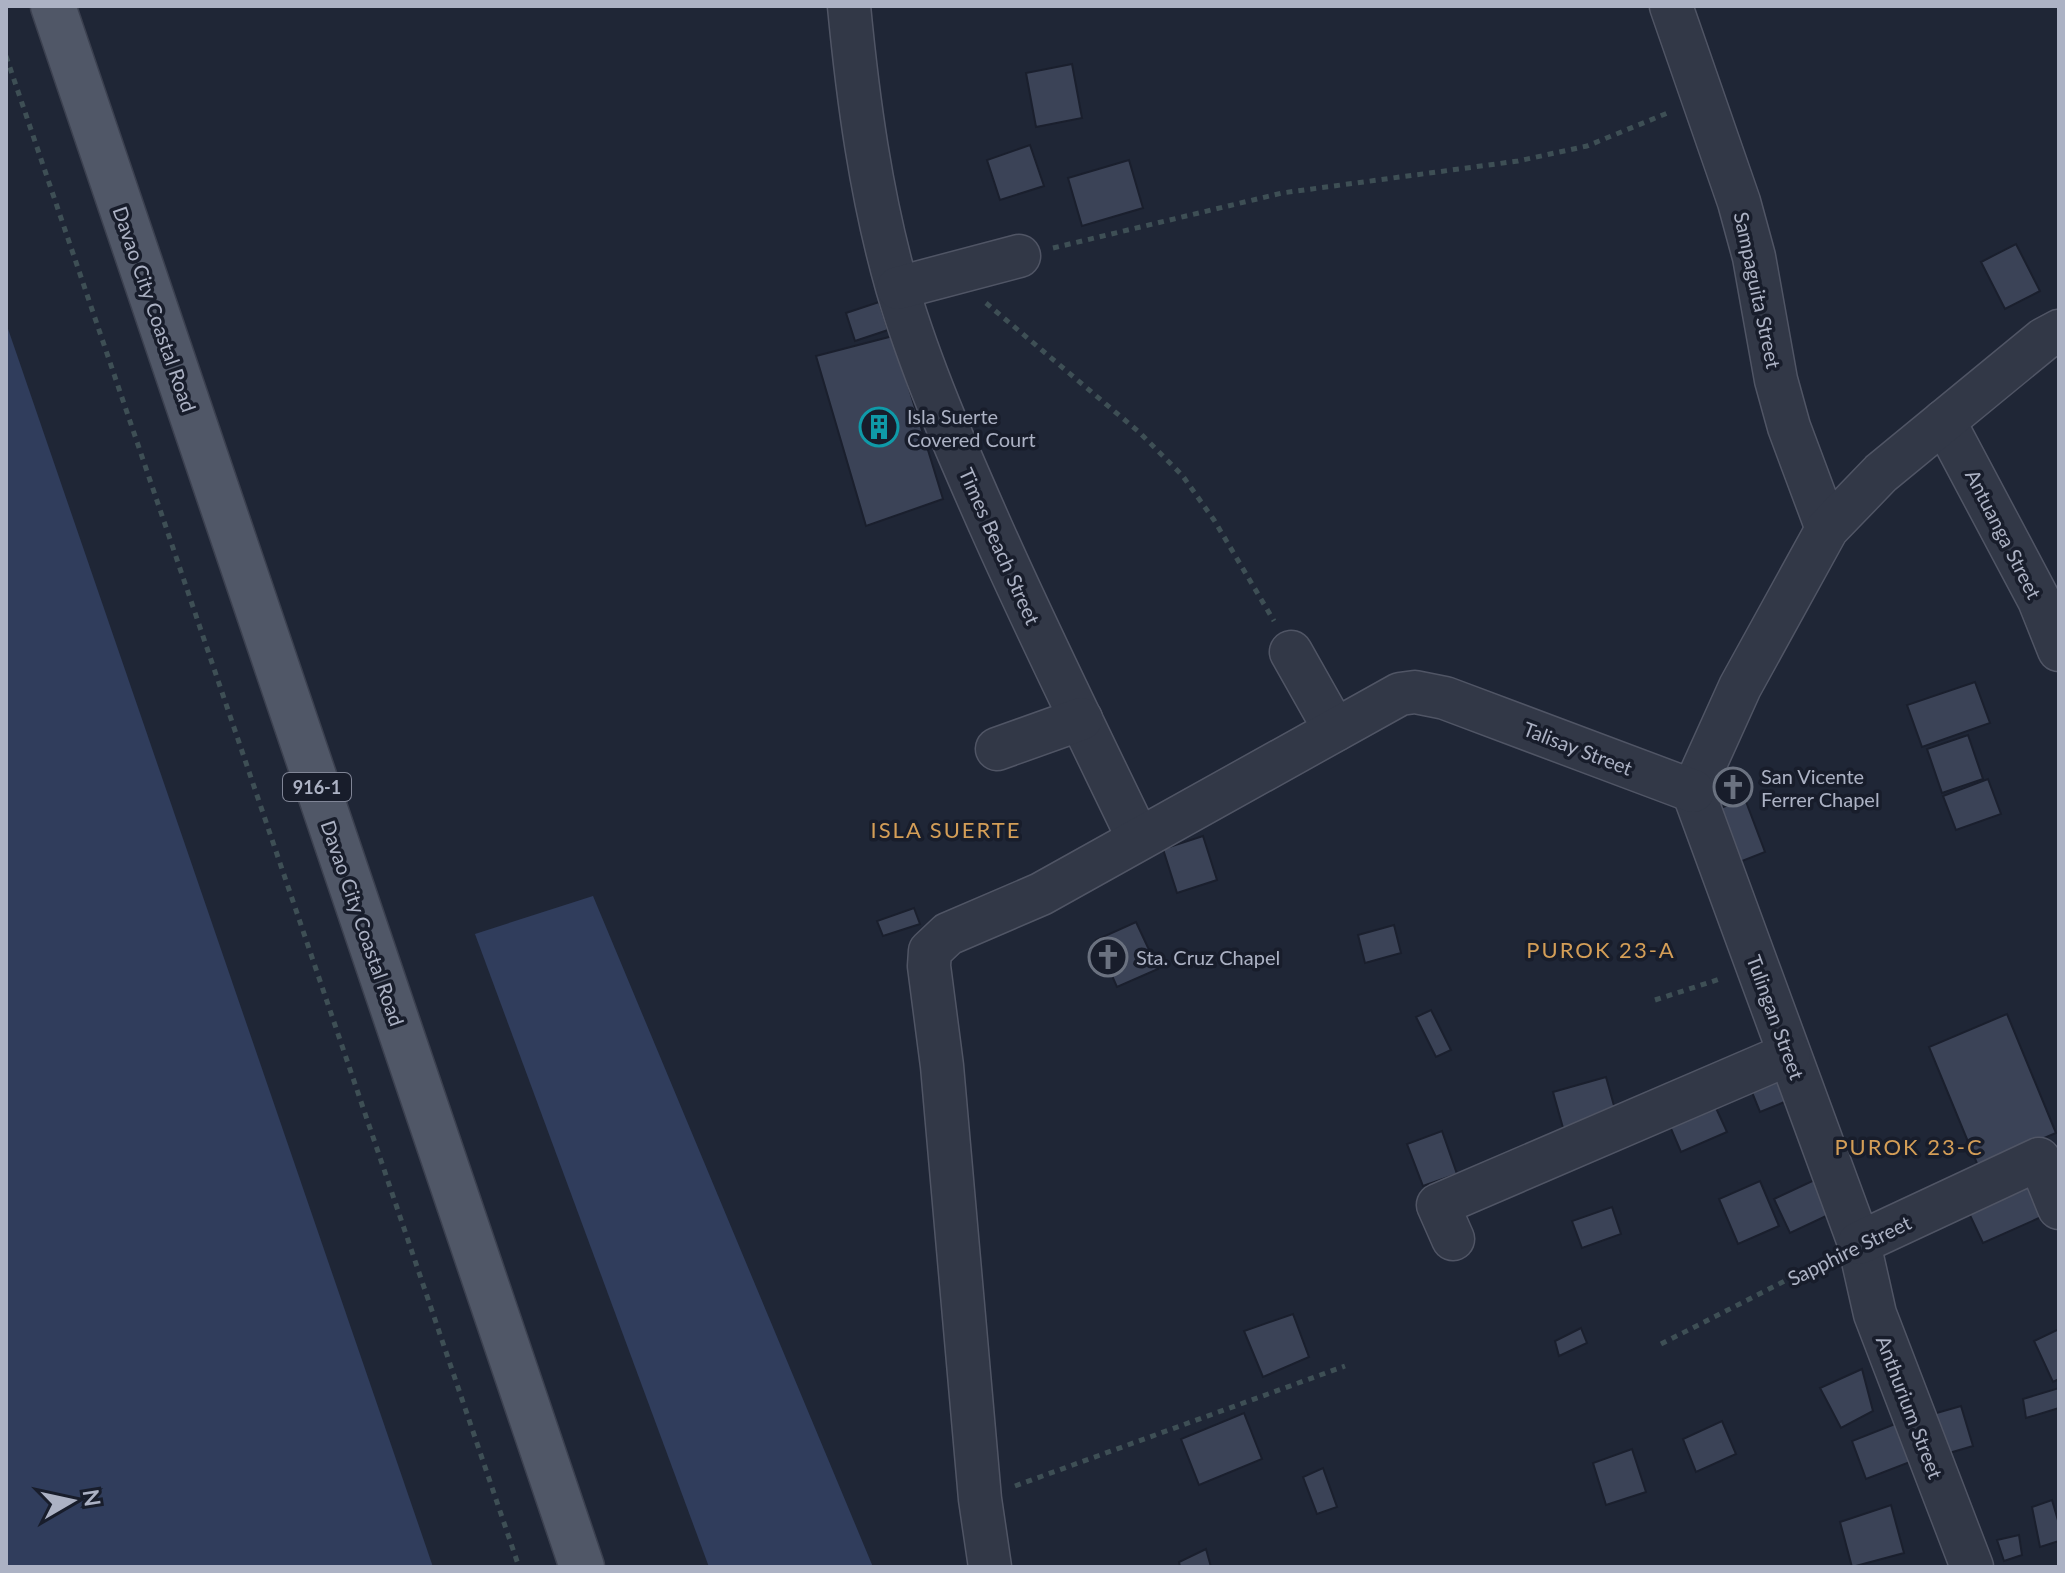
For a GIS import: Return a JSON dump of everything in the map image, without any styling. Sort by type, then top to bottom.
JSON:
[{"type":"main road","name":"Davao City Coastal Road","points":[[53,6],[582,1567]]},
{"type":"street","name":"Times Beach Street","points":[[849,6],[869,157],[898,288],[929,379],[959,456],[1138,838]]},
{"type":"street","name":"Sampaguita Street","points":[[1671,6],[1739,202],[1754,257],[1776,380],[1789,427],[1827,529]]},
{"type":"street","points":[[898,288],[1019,256]]},
{"type":"street","points":[[1693,791],[1740,687],[1827,529],[1881,473],[2044,339],[2059,331]]},
{"type":"street","name":"Antuanga Street","points":[[1944,421],[2039,600],[2059,650]]},
{"type":"street","points":[[1291,652],[1335,730]]},
{"type":"street","name":"Talisay Street","points":[[980,1499],[930,951],[948,934],[1041,894],[1400,694],[1429,693],[1693,791]]},
{"type":"street","points":[[997,749],[1081,719]]},
{"type":"street","name":"Tulingan Street","points":[[1693,791],[1859,1243]]},
{"type":"street","points":[[1453,1239],[1438,1205],[1789,1054]]},
{"type":"street","name":"Sapphire Street","points":[[1859,1243],[2039,1159],[2059,1208]]},
{"type":"street","name":"Anthurium Street","points":[[1859,1243],[1875,1314],[1972,1567]]},
{"type":"street","points":[[980,1499],[990,1567]]},
{"type":"path","points":[[6,56],[519,1567]]},
{"type":"path","points":[[1019,256],[1282,193],[1518,161],[1587,146],[1704,98]]},
{"type":"path","points":[[952,274],[1139,432],[1182,475],[1244,567],[1291,652]]},
{"type":"path","points":[[1655,1000],[1758,967]]},
{"type":"path","name":"Sapphire Street","points":[[1661,1344],[1859,1243]]},
{"type":"path","points":[[980,1499],[1345,1366]]},
{"type":"water","points":[[6,323],[433,1567],[6,1567]]},
{"type":"water","points":[[593,896],[873,1567],[709,1567],[475,934]]},
{"type":"building","points":[[1072,64],[1082,118],[1036,127],[1026,73]]},
{"type":"building","points":[[1030,145],[1044,186],[1000,200],[987,160]]},
{"type":"building","points":[[1129,160],[1143,208],[1082,226],[1068,178]]},
{"type":"building","points":[[2016,244],[2040,291],[2005,309],[1981,262]]},
{"type":"building","points":[[879,302],[888,330],[855,341],[846,313]]},
{"type":"building","name":"Isla Suerte Covered Court","points":[[893,336],[943,499],[866,526],[816,356]]},
{"type":"building","points":[[1975,682],[1990,723],[1922,747],[1907,705]]},
{"type":"building","points":[[1968,735],[1983,779],[1942,793],[1927,749]]},
{"type":"building","points":[[1988,779],[2001,814],[1956,830],[1943,796]]},
{"type":"building","points":[[1745,799],[1765,852],[1732,865],[1712,811]]},
{"type":"building","points":[[1203,836],[1217,880],[1177,893],[1163,849]]},
{"type":"building","points":[[914,908],[920,924],[883,936],[877,921]]},
{"type":"building","points":[[1136,922],[1158,969],[1117,987],[1096,940]]},
{"type":"building","points":[[1394,925],[1401,953],[1365,963],[1358,935]]},
{"type":"building","points":[[1431,1010],[1451,1050],[1436,1057],[1416,1017]]},
{"type":"building","points":[[2007,1014],[2056,1133],[1978,1166],[1929,1047]]},
{"type":"building","points":[[1780,1068],[1792,1099],[1760,1112],[1747,1080]]},
{"type":"building","points":[[1606,1077],[1618,1120],[1565,1135],[1553,1092]]},
{"type":"building","points":[[1711,1097],[1727,1132],[1681,1152],[1666,1117]]},
{"type":"building","points":[[1442,1131],[1457,1174],[1423,1186],[1407,1144]]},
{"type":"building","points":[[1823,1176],[1839,1210],[1790,1233],[1774,1199]]},
{"type":"building","points":[[1760,1181],[1779,1226],[1738,1244],[1719,1199]]},
{"type":"building","points":[[2034,1181],[2048,1214],[1983,1243],[1968,1211]]},
{"type":"building","points":[[1612,1207],[1621,1234],[1582,1248],[1572,1221]]},
{"type":"building","points":[[1293,1314],[1309,1357],[1263,1377],[1244,1331]]},
{"type":"building","points":[[1581,1328],[1587,1343],[1559,1356],[1555,1341]]},
{"type":"building","points":[[2059,1329],[2059,1379],[2053,1382],[2034,1341]]},
{"type":"building","points":[[1862,1369],[1873,1411],[1841,1428],[1820,1388]]},
{"type":"building","points":[[2059,1388],[2059,1408],[2026,1418],[2023,1399]]},
{"type":"building","points":[[1961,1406],[1973,1446],[1939,1456],[1926,1416]]},
{"type":"building","points":[[1244,1413],[1262,1459],[1199,1485],[1181,1439]]},
{"type":"building","points":[[1722,1421],[1736,1454],[1696,1472],[1683,1439]]},
{"type":"building","points":[[1895,1424],[1910,1462],[1866,1479],[1852,1441]]},
{"type":"building","points":[[1632,1449],[1646,1492],[1606,1505],[1593,1463]]},
{"type":"building","points":[[1323,1468],[1337,1507],[1317,1514],[1303,1477]]},
{"type":"building","points":[[2052,1500],[2059,1524],[2059,1541],[2040,1547],[2032,1507]]},
{"type":"building","points":[[1891,1505],[1904,1553],[1852,1567],[1840,1522]]},
{"type":"building","points":[[2019,1535],[2022,1555],[2004,1561],[1997,1540]]},
{"type":"building","points":[[1206,1549],[1211,1567],[1180,1567],[1179,1562]]},
{"type":"place","name":"Isla Suerte Covered Court","points":[[879,427]]},
{"type":"place","name":"San Vicente Ferrer Chapel","points":[[1733,787]]},
{"type":"place","name":"Sta. Cruz Chapel","points":[[1108,957]]},
{"type":"district","name":"ISLA SUERTE","points":[[946,829]]},
{"type":"district","name":"PUROK 23-A","points":[[1601,949]]},
{"type":"district","name":"PUROK 23-C","points":[[1909,1146]]}]
